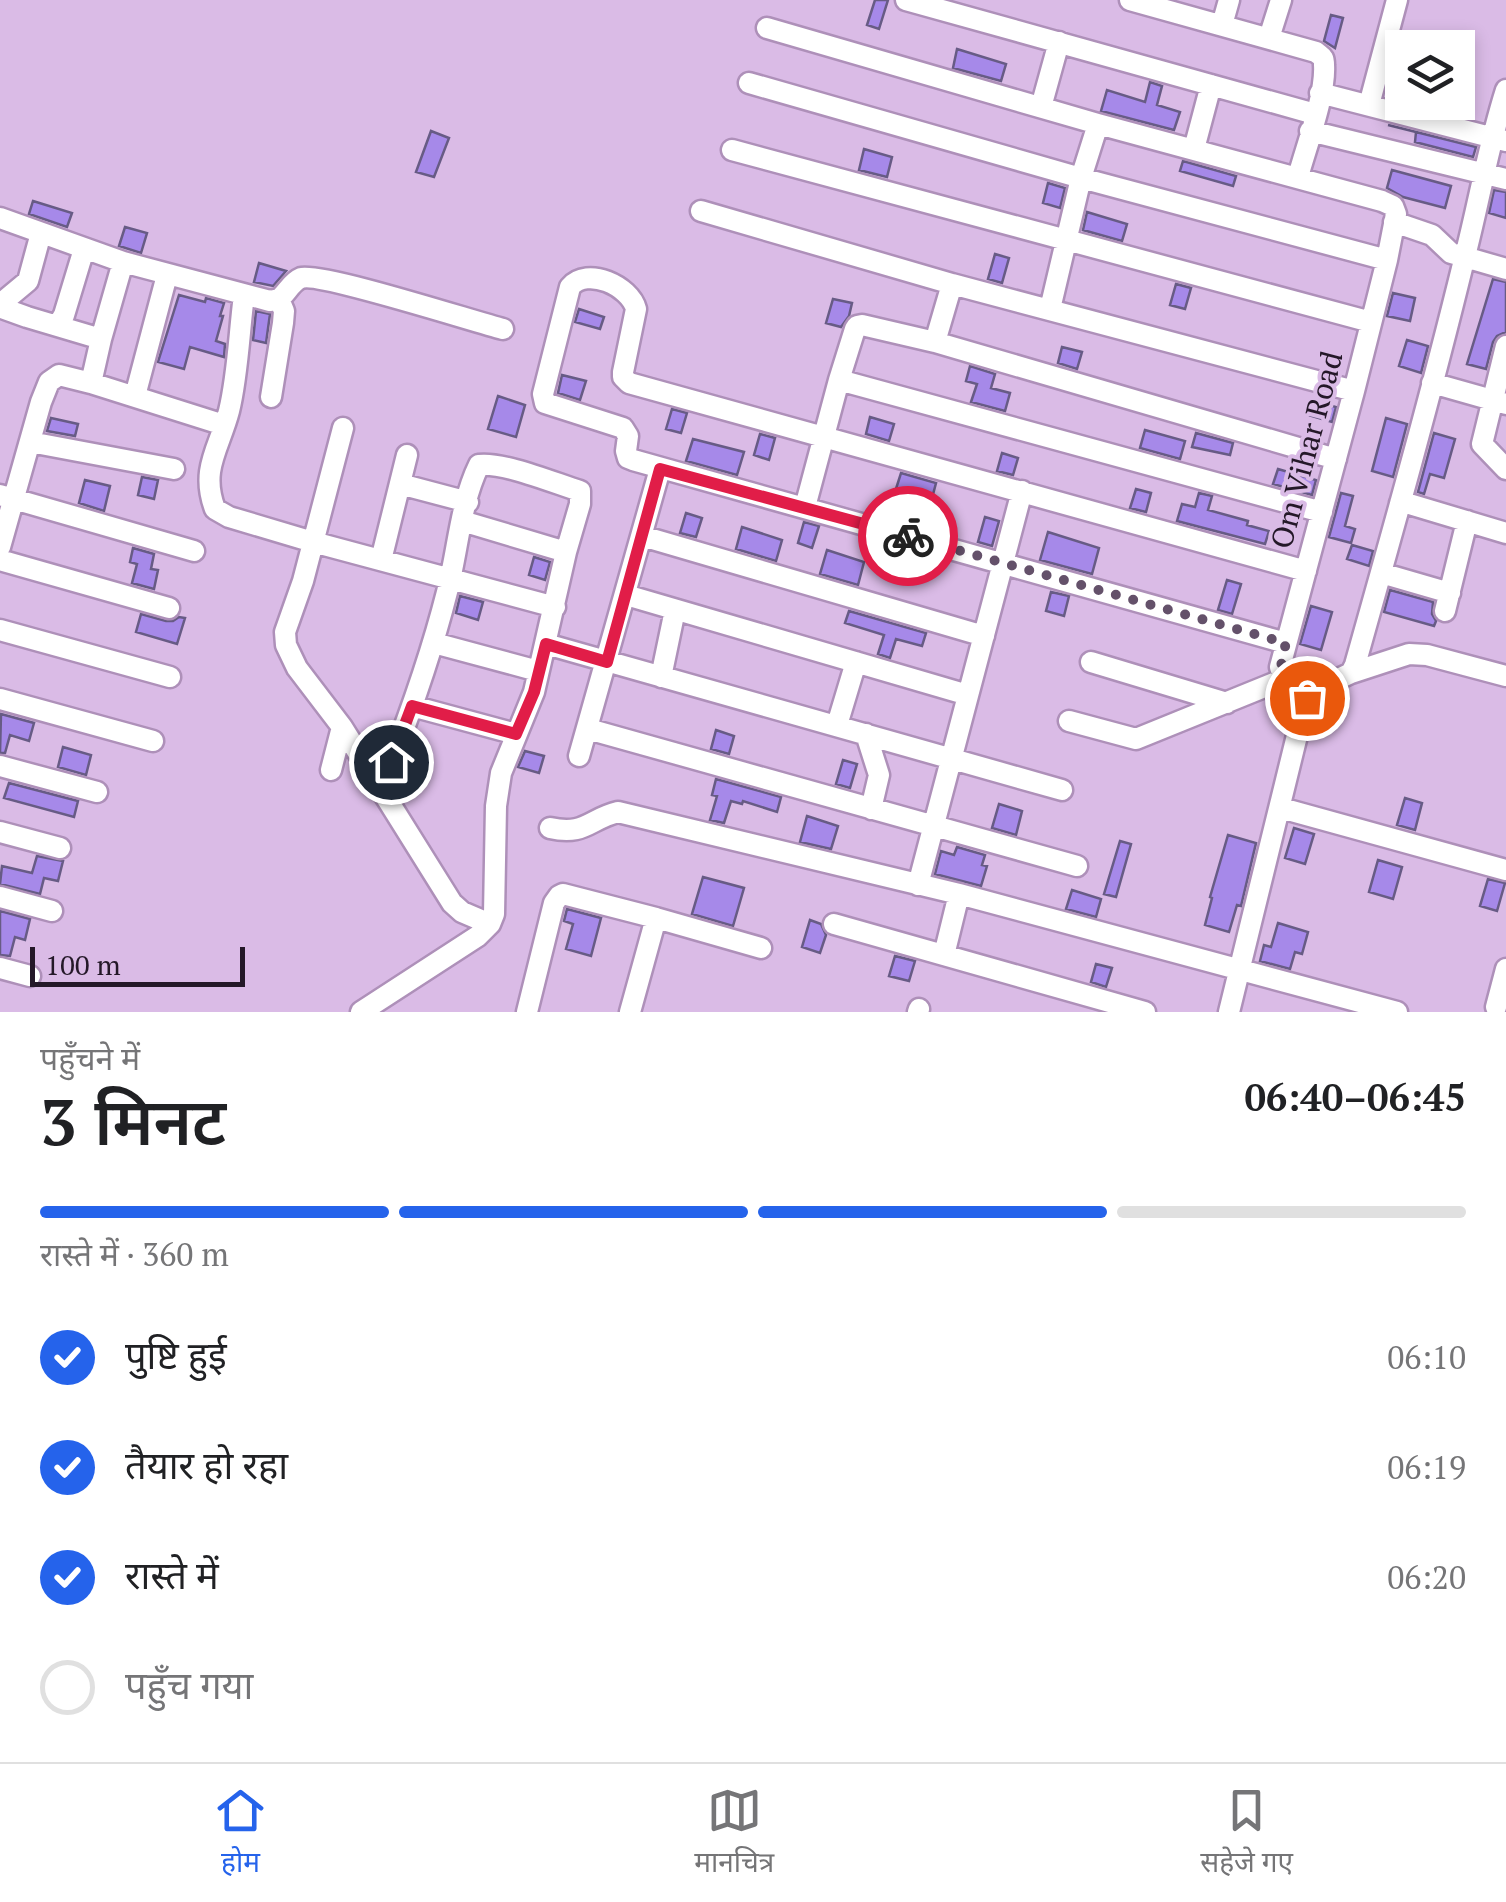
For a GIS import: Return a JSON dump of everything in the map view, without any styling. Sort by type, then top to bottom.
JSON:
[{"type":"street","points":[[906,0],[1211,85],[1313,122],[1506,179]]},
{"type":"street","points":[[1130,0],[1322,56],[1320,92],[1298,176]]},
{"type":"street","points":[[1222,25],[1229,0]]},
{"type":"street","points":[[1269,38],[1281,0]]},
{"type":"street","points":[[1369,105],[1398,0]]},
{"type":"street","points":[[767,28],[1098,124],[1298,176],[1394,214],[1432,234],[1445,250],[1506,269]]},
{"type":"street","points":[[1041,108],[1059,42]]},
{"type":"street","points":[[749,83],[1387,260]]},
{"type":"street","points":[[1194,150],[1211,85]]},
{"type":"street","points":[[1351,672],[1432,383],[1483,174],[1498,139],[1506,90]]},
{"type":"street","points":[[1320,92],[1498,139]]},
{"type":"street","points":[[1050,310],[1098,124]]},
{"type":"street","points":[[732,150],[1371,322]]},
{"type":"street","points":[[701,211],[952,284],[1354,391]]},
{"type":"street","name":"Om Vihar Road","points":[[1284,679],[1280,666],[1354,391],[1387,260],[1394,214]]},
{"type":"street","points":[[0,218],[123,262],[270,301],[279,300],[298,279],[306,277],[503,330]]},
{"type":"street","points":[[40,233],[28,282],[2,304],[6,310],[100,339]]},
{"type":"street","points":[[58,325],[84,249]]},
{"type":"street","points":[[91,383],[123,262]]},
{"type":"street","points":[[135,396],[167,275]]},
{"type":"street","points":[[1286,643],[628,458],[628,436],[623,428],[545,403],[543,394],[570,287],[582,277],[617,287],[634,300],[625,380],[1306,571]]},
{"type":"street","points":[[935,342],[952,284]]},
{"type":"street","points":[[244,294],[232,393],[208,476],[214,509],[229,518],[555,608]]},
{"type":"street","points":[[271,397],[284,311],[279,300]]},
{"type":"street","points":[[804,507],[838,380],[857,326],[935,342],[1336,459]]},
{"type":"street","points":[[1506,346],[1499,402],[1482,444],[1506,469]]},
{"type":"street","points":[[0,548],[7,497],[54,376],[91,383],[224,425]]},
{"type":"street","points":[[838,380],[1322,512]]},
{"type":"street","points":[[1432,383],[1499,402]]},
{"type":"street","points":[[343,428],[303,581],[285,632],[286,645],[452,903],[462,912],[490,924]]},
{"type":"street","points":[[30,442],[174,469]]},
{"type":"street","points":[[382,560],[407,455]]},
{"type":"street","points":[[360,1012],[478,936],[490,924],[494,914],[498,788],[534,692],[580,491],[485,464],[479,466],[434,642],[381,788]]},
{"type":"street","points":[[579,756],[660,469]]},
{"type":"street","points":[[400,484],[566,552]]},
{"type":"street","points":[[918,884],[1022,492]]},
{"type":"street","points":[[7,497],[194,551]]},
{"type":"street","points":[[1400,503],[1506,533]]},
{"type":"street","points":[[1381,573],[1447,602],[1468,521]]},
{"type":"street","points":[[642,536],[984,636]]},
{"type":"street","points":[[0,560],[170,608]]},
{"type":"street","points":[[626,595],[968,695]]},
{"type":"street","points":[[661,677],[675,610]]},
{"type":"street","points":[[0,630],[170,678]]},
{"type":"street","points":[[434,642],[538,671]]},
{"type":"street","points":[[546,644],[1062,790]]},
{"type":"street","points":[[1229,1012],[1307,698],[1351,672],[1409,654],[1506,676]]},
{"type":"street","points":[[837,726],[856,662]]},
{"type":"street","points":[[1092,662],[1227,702]]},
{"type":"street","points":[[1069,722],[1136,739],[1284,679],[1307,698]]},
{"type":"street","points":[[0,698],[152,740]]},
{"type":"street","points":[[412,706],[516,734]]},
{"type":"street","points":[[332,770],[342,727]]},
{"type":"street","points":[[588,729],[1077,866]]},
{"type":"street","points":[[866,734],[879,775],[871,809]]},
{"type":"street","points":[[0,766],[98,792]]},
{"type":"street","points":[[1281,808],[1506,870]]},
{"type":"street","points":[[550,828],[570,831],[618,812],[959,894],[1398,1012]]},
{"type":"street","points":[[0,832],[60,848]]},
{"type":"street","points":[[944,955],[959,894]]},
{"type":"street","points":[[0,896],[52,911]]},
{"type":"street","points":[[527,1012],[559,896],[761,948]]},
{"type":"street","points":[[630,1012],[656,918]]},
{"type":"street","points":[[834,924],[1145,1012]]},
{"type":"street","points":[[0,968],[30,976]]},
{"type":"street","points":[[1496,1007],[1506,969]]},
{"type":"building","points":[[875,0],[888,0],[879,29],[867,25]]},
{"type":"building","points":[[1331,15],[1343,18],[1335,48],[1324,41]]},
{"type":"building","points":[[957,49],[1006,64],[1001,81],[953,68]]},
{"type":"building","points":[[1150,82],[1162,86],[1157,105],[1180,112],[1174,130],[1101,111],[1107,90],[1145,102]]},
{"type":"building","points":[[431,131],[449,138],[434,177],[416,172]]},
{"type":"building","points":[[1416,132],[1476,147],[1473,157],[1415,142]]},
{"type":"building","points":[[864,149],[892,157],[887,177],[859,170]]},
{"type":"building","points":[[1183,161],[1236,176],[1233,186],[1180,171]]},
{"type":"building","points":[[1392,170],[1451,186],[1445,208],[1403,197],[1387,188]]},
{"type":"building","points":[[1048,183],[1065,188],[1060,208],[1043,203]]},
{"type":"building","points":[[1494,190],[1506,192],[1506,218],[1489,213]]},
{"type":"building","points":[[33,201],[72,213],[67,227],[29,214]]},
{"type":"building","points":[[1087,212],[1127,224],[1122,241],[1083,230]]},
{"type":"building","points":[[125,227],[147,233],[141,253],[119,246]]},
{"type":"building","points":[[995,254],[1009,258],[1002,283],[988,279]]},
{"type":"building","points":[[259,263],[286,271],[273,286],[254,282]]},
{"type":"building","points":[[1493,279],[1506,282],[1506,332],[1493,342],[1486,369],[1467,364]]},
{"type":"building","points":[[1176,284],[1191,288],[1185,309],[1170,305]]},
{"type":"building","points":[[1393,293],[1415,298],[1410,321],[1387,316]]},
{"type":"building","points":[[179,295],[224,303],[216,341],[225,344],[224,357],[190,347],[184,369],[158,362]]},
{"type":"building","points":[[833,299],[852,303],[841,327],[826,323]]},
{"type":"building","points":[[579,309],[604,317],[600,329],[575,322]]},
{"type":"building","points":[[256,311],[270,314],[266,343],[253,340]]},
{"type":"building","points":[[1407,340],[1428,346],[1421,373],[1399,366]]},
{"type":"building","points":[[1062,347],[1082,352],[1077,369],[1058,363]]},
{"type":"building","points":[[970,366],[995,374],[991,388],[1010,393],[1005,411],[971,402],[977,384],[966,381]]},
{"type":"building","points":[[562,375],[586,381],[580,400],[558,393]]},
{"type":"building","points":[[498,396],[525,405],[516,437],[488,429]]},
{"type":"building","points":[[1312,400],[1336,407],[1332,422],[1308,415]]},
{"type":"building","points":[[672,409],[687,413],[681,433],[666,429]]},
{"type":"building","points":[[870,417],[894,424],[889,441],[866,434]]},
{"type":"building","points":[[51,418],[78,424],[75,436],[47,431]]},
{"type":"building","points":[[1386,418],[1407,424],[1393,477],[1372,471]]},
{"type":"building","points":[[1145,430],[1185,441],[1180,459],[1140,448]]},
{"type":"building","points":[[1196,433],[1233,443],[1230,455],[1192,447]]},
{"type":"building","points":[[1434,433],[1455,439],[1444,478],[1430,474],[1424,494],[1418,492]]},
{"type":"building","points":[[760,434],[775,438],[769,460],[754,455]]},
{"type":"building","points":[[693,439],[744,452],[737,475],[686,461]]},
{"type":"building","points":[[1002,453],[1018,458],[1013,475],[997,471]]},
{"type":"building","points":[[1278,469],[1316,480],[1312,495],[1273,484]]},
{"type":"building","points":[[901,473],[936,483],[931,502],[895,492]]},
{"type":"building","points":[[142,477],[158,480],[154,499],[138,495]]},
{"type":"building","points":[[85,480],[110,486],[104,511],[79,503]]},
{"type":"building","points":[[1136,489],[1151,493],[1146,512],[1130,508]]},
{"type":"building","points":[[1199,493],[1212,496],[1208,510],[1269,531],[1265,544],[1177,521],[1182,504],[1195,507]]},
{"type":"building","points":[[1341,493],[1353,496],[1345,526],[1355,529],[1351,543],[1329,537]]},
{"type":"building","points":[[686,513],[702,518],[696,537],[680,533]]},
{"type":"building","points":[[985,517],[999,521],[992,546],[978,542]]},
{"type":"building","points":[[804,522],[819,526],[812,548],[798,543]]},
{"type":"building","points":[[742,527],[782,540],[776,561],[736,549]]},
{"type":"building","points":[[1048,532],[1099,548],[1092,574],[1040,560]]},
{"type":"building","points":[[1352,545],[1373,551],[1369,566],[1347,559]]},
{"type":"building","points":[[133,548],[154,554],[151,569],[158,570],[154,589],[132,583],[137,564],[130,562]]},
{"type":"building","points":[[827,550],[864,562],[858,585],[820,574]]},
{"type":"building","points":[[534,557],[550,562],[545,580],[529,575]]},
{"type":"building","points":[[1227,580],[1241,584],[1232,614],[1218,610]]},
{"type":"building","points":[[1390,590],[1433,602],[1434,626],[1384,612]]},
{"type":"building","points":[[1051,592],[1069,596],[1064,616],[1046,611]]},
{"type":"building","points":[[460,596],[483,602],[478,620],[456,613]]},
{"type":"building","points":[[1311,606],[1332,612],[1321,650],[1300,644]]},
{"type":"building","points":[[849,611],[926,633],[922,646],[896,639],[890,658],[878,654],[884,635],[845,623]]},
{"type":"building","points":[[141,614],[166,621],[185,618],[177,644],[136,632]]},
{"type":"building","points":[[1,714],[34,723],[29,741],[10,735],[5,753],[0,753]]},
{"type":"building","points":[[716,730],[734,736],[729,754],[711,749]]},
{"type":"building","points":[[63,747],[91,755],[86,775],[58,767]]},
{"type":"building","points":[[525,751],[544,756],[539,773],[518,767]]},
{"type":"building","points":[[843,760],[857,764],[850,788],[836,784]]},
{"type":"building","points":[[716,779],[781,797],[777,812],[731,801],[724,823],[710,820],[717,796],[712,795]]},
{"type":"building","points":[[9,783],[78,801],[74,817],[4,798]]},
{"type":"building","points":[[1405,798],[1422,803],[1415,830],[1397,825]]},
{"type":"building","points":[[999,804],[1022,811],[1016,835],[992,828]]},
{"type":"building","points":[[807,816],[838,826],[831,849],[800,842]]},
{"type":"building","points":[[1294,828],[1314,834],[1305,864],[1285,858]]},
{"type":"building","points":[[1228,835],[1256,843],[1241,906],[1237,905],[1229,932],[1205,925]]},
{"type":"building","points":[[1120,841],[1131,844],[1116,897],[1104,894]]},
{"type":"building","points":[[957,847],[985,855],[982,865],[987,866],[981,886],[935,874],[941,851],[954,855]]},
{"type":"building","points":[[37,856],[63,861],[58,881],[44,878],[40,894],[0,884],[2,866],[32,873]]},
{"type":"building","points":[[1378,860],[1402,867],[1393,899],[1369,892]]},
{"type":"building","points":[[703,877],[744,888],[733,926],[692,914]]},
{"type":"building","points":[[1488,879],[1505,883],[1497,911],[1480,906]]},
{"type":"building","points":[[1072,890],[1101,899],[1096,917],[1066,909]]},
{"type":"building","points":[[567,909],[601,918],[591,956],[566,949],[573,924],[564,921]]},
{"type":"building","points":[[0,911],[30,919],[25,940],[15,937],[10,956],[0,955]]},
{"type":"building","points":[[810,920],[821,924],[826,935],[820,953],[802,947]]},
{"type":"building","points":[[1278,923],[1308,932],[1302,954],[1295,952],[1290,969],[1260,961],[1264,945],[1271,947]]},
{"type":"building","points":[[895,956],[915,961],[909,981],[889,976]]},
{"type":"building","points":[[1096,964],[1112,968],[1106,987],[1091,982]]},
{"type":"way so far","points":[[908,536],[1286,643],[1280,671],[1307,698]]},
{"type":"route","points":[[391,762],[412,706],[516,734],[534,692],[546,644],[607,662],[660,469],[908,536]]}]
